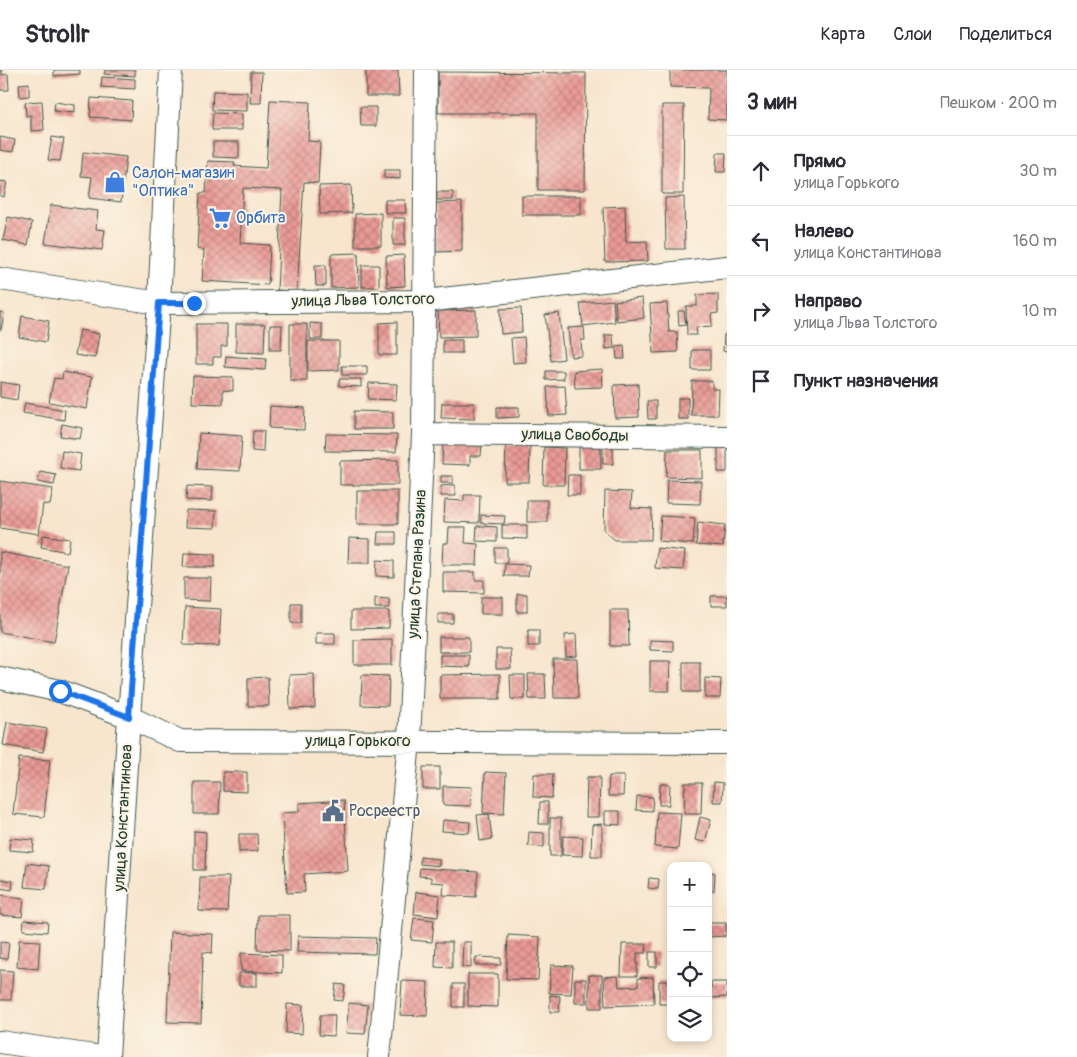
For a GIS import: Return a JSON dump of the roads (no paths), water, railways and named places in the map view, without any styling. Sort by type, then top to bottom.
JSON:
[{"type":"street","name":"улица Константинова","points":[[108,1057],[129,717],[159,303],[171,70]]},
{"type":"street","name":"улица Степана Разина","points":[[379,1057],[409,741],[423,434],[426,70]]},
{"type":"street","name":"улица Льва Толстого","points":[[0,278],[159,303],[425,301],[727,267]]},
{"type":"street","name":"улица Свободы","points":[[423,434],[727,437]]},
{"type":"street","name":"улица Горького","points":[[0,678],[60,691],[129,717],[180,742],[727,743]]},
{"type":"street","points":[[0,1042],[100,1057]]},
{"type":"place","name":"Салон-магазин \"Оптика\"","points":[[115,182]]},
{"type":"place","name":"Орбита","points":[[220,218]]},
{"type":"place","name":"Росреестр","points":[[333,811]]}]
